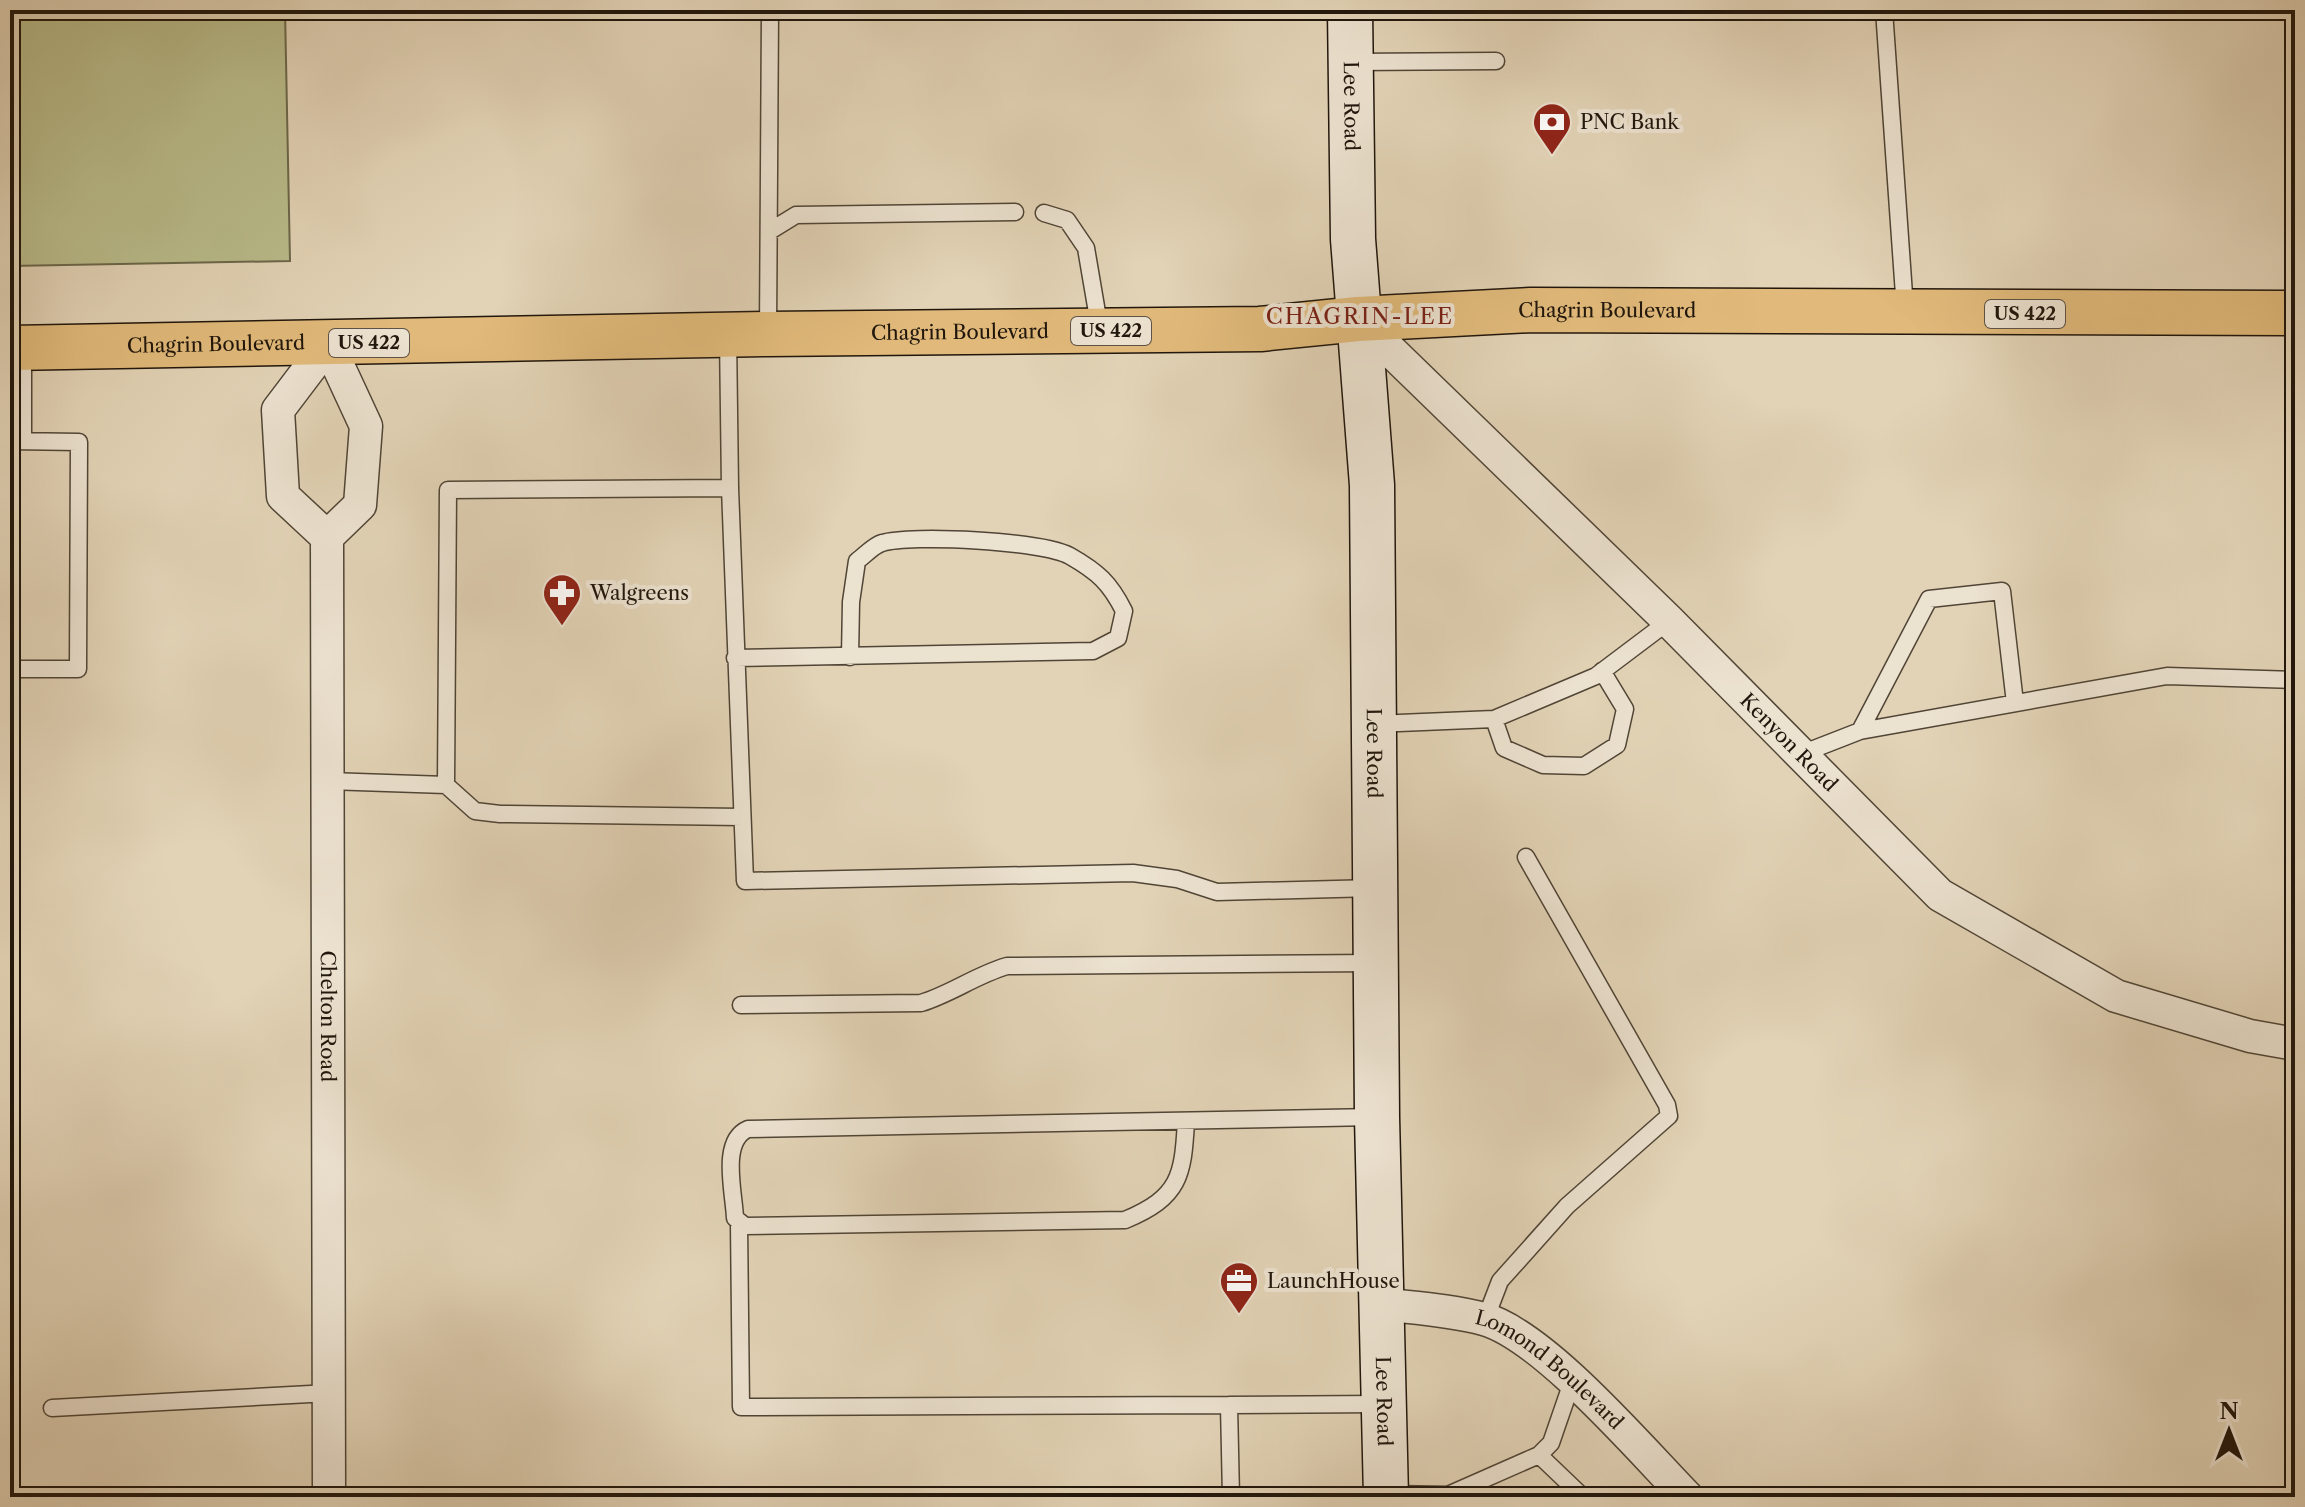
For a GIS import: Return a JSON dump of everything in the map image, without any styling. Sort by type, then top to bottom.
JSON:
[{"type":"main road","name":"Lee Road","points":[[1350,10],[1353,239],[1372,485],[1377,1117],[1386,1496]]},
{"type":"main road","name":"Chagrin Boulevard","points":[[16,348],[748,334],[1260,329],[1358,319],[1531,310],[1905,311],[2035,315],[2295,313]]},
{"type":"street","name":"Kenyon Road","points":[[1358,319],[1669,621],[1940,895],[2116,996],[2250,1036],[2295,1044]]},
{"type":"street","points":[[328,344],[366,426],[360,505],[327,537],[283,496],[278,410],[328,344]]},
{"type":"street","name":"Chelton Road","points":[[327,537],[329,1497]]},
{"type":"street","name":"Lomond Boulevard","points":[[1380,1304],[1485,1320],[1534,1346],[1687,1497]]},
{"type":"lane","points":[[770,10],[770,231],[748,334],[730,488],[745,881],[1133,873],[1177,879],[1217,892],[1376,888]]},
{"type":"lane","points":[[1884,10],[1905,311]]},
{"type":"lane","points":[[1350,62],[1496,61]]},
{"type":"lane","points":[[770,231],[796,215],[1015,212]]},
{"type":"lane","points":[[1044,213],[1067,220],[1086,248],[1100,331]]},
{"type":"lane","points":[[10,669],[78,669],[79,442],[17,441],[16,348]]},
{"type":"lane","points":[[446,785],[448,490],[730,488]]},
{"type":"lane","points":[[735,658],[850,657],[1093,651],[1118,638],[1124,611],[1110,584],[1067,554],[1027,544],[971,540],[881,543],[857,561],[851,602],[850,657]]},
{"type":"lane","points":[[1860,731],[1929,599],[2002,591],[2015,703]]},
{"type":"lane","points":[[1374,724],[1494,719],[1602,671],[1669,621]]},
{"type":"lane","points":[[1494,719],[1504,748],[1543,765],[1584,766],[1617,745],[1623,731],[1625,709],[1602,671]]},
{"type":"lane","points":[[1801,754],[1860,731],[2167,676],[2295,680]]},
{"type":"lane","points":[[328,781],[446,785],[475,811],[742,817]]},
{"type":"lane","points":[[1485,1320],[1500,1281],[1567,1206],[1669,1116],[1667,1105],[1526,857]]},
{"type":"lane","points":[[741,1005],[921,1003],[942,996],[982,974],[1007,966],[1376,963]]},
{"type":"lane","points":[[1186,1121],[1183,1170],[1178,1180],[1148,1211],[1125,1220],[745,1226],[735,1218],[731,1146],[741,1132],[748,1129],[1377,1117]]},
{"type":"lane","points":[[739,1223],[741,1407],[1383,1404]]},
{"type":"lane","points":[[1386,1496],[1448,1495],[1539,1455],[1551,1443],[1572,1382]]},
{"type":"lane","points":[[52,1408],[329,1393]]},
{"type":"lane","points":[[1229,1405],[1231,1497]]},
{"type":"lane","points":[[1539,1455],[1583,1497]]},
{"type":"green space","points":[[10,10],[285,10],[290,261],[10,266]]},
{"type":"place","name":"PNC Bank","points":[[1552,156]]},
{"type":"place","name":"Walgreens","points":[[562,627]]},
{"type":"place","name":"LaunchHouse","points":[[1239,1315]]},
{"type":"district","name":"CHAGRIN-LEE","points":[[1360,316]]}]
